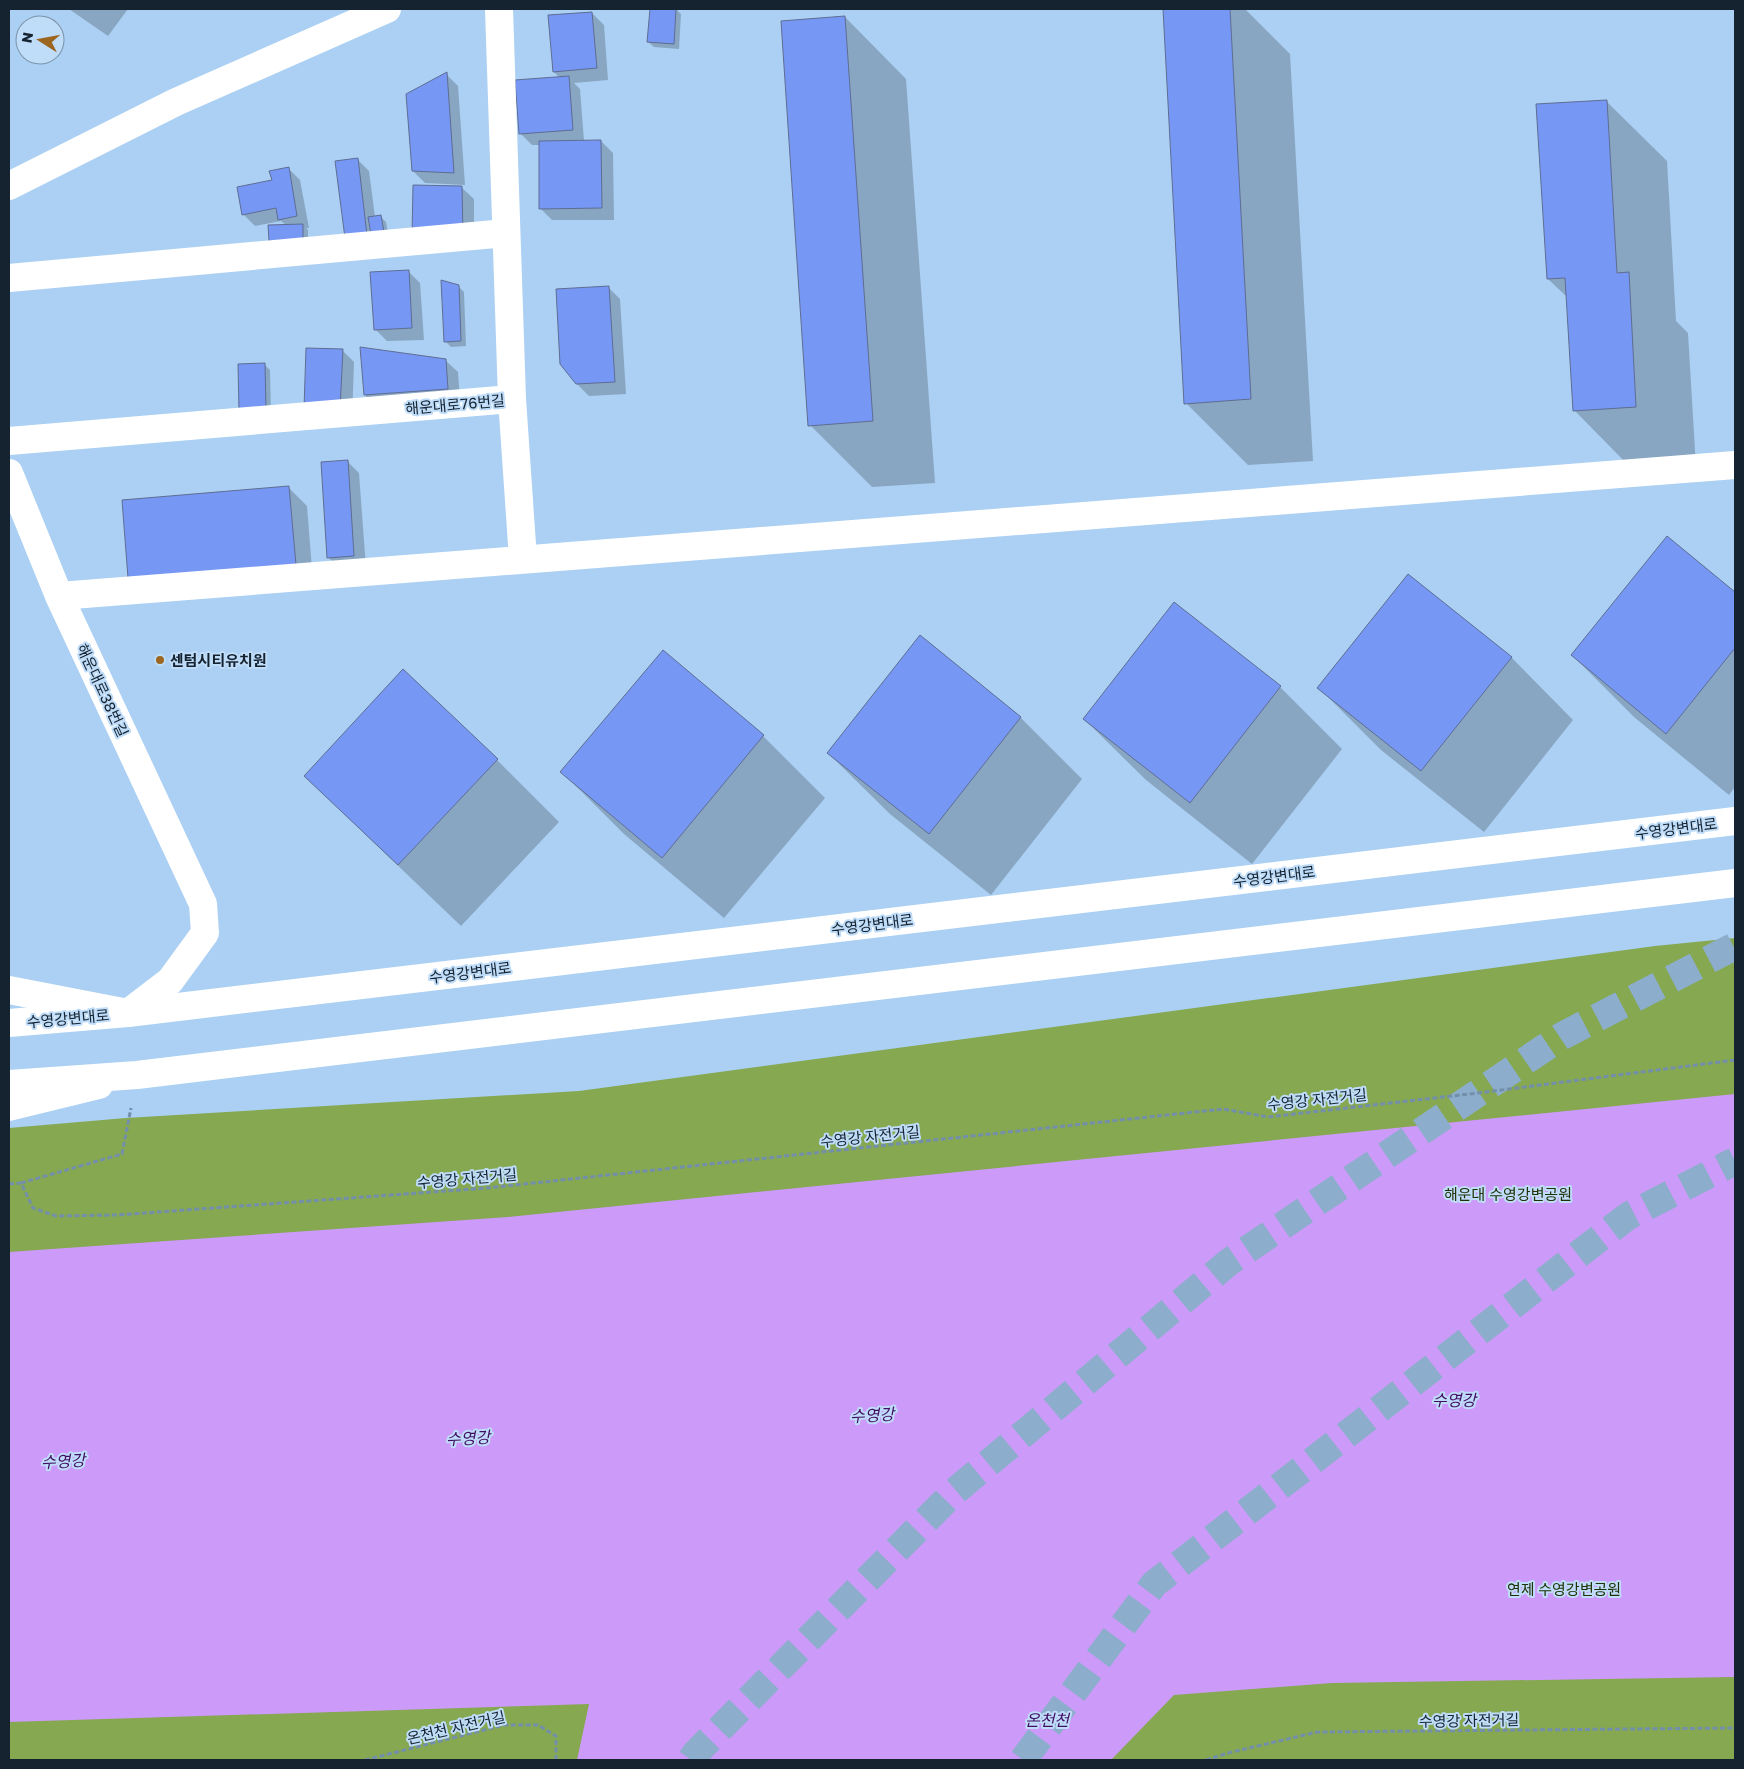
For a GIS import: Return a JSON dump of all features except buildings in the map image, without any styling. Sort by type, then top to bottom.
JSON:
[{"type":"street","points":[[9,186],[176,102],[386,9]]},
{"type":"street","name":"해운대로76번길","points":[[9,441],[512,399],[499,9]]},
{"type":"street","points":[[9,278],[506,233]]},
{"type":"street","points":[[512,399],[523,559]]},
{"type":"street","points":[[59,596],[1735,465]]},
{"type":"street","name":"해운대로38번길","points":[[9,473],[59,596],[203,904],[205,933],[170,981],[128,1013]]},
{"type":"street","name":"수영강변대로","points":[[9,1024],[128,1013],[1735,821]]},
{"type":"street","points":[[9,1084],[138,1075],[1735,883]]},
{"type":"street","points":[[9,990],[128,1013]]},
{"type":"street","points":[[9,1108],[138,1075]]},
{"type":"path","name":"수영강 자전거길","points":[[21,1183],[33,1208],[56,1216],[117,1215],[497,1187],[1223,1109],[1268,1117],[1478,1093],[1735,1060]]},
{"type":"path","points":[[9,1184],[21,1183],[122,1154],[138,1075]]},
{"type":"path","name":"온천천 자전거길","points":[[365,1760],[504,1725],[538,1725],[556,1736],[556,1760]]},
{"type":"path","name":"수영강 자전거길","points":[[1206,1760],[1317,1732],[1735,1728]]},
{"type":"green space","name":"수영강","points":[[1735,938],[1735,1760],[9,1760],[9,1128],[126,1118],[579,1091],[1655,946]]},
{"type":"water","name":"수영강","points":[[1735,1094],[1735,1677],[1332,1683],[1174,1695],[1111,1760],[577,1760],[589,1704],[9,1722],[9,1252],[508,1217]]},
{"type":"tunnel","points":[[691,1760],[954,1492],[1229,1262],[1562,1036],[1735,946]]},
{"type":"tunnel","points":[[1023,1760],[1154,1584],[1628,1216],[1735,1161]]},
{"type":"place","name":"센텀시티유치원","points":[[160,660]]},
{"type":"park label","name":"해운대 수영강변공원","points":[[1508,1194]]},
{"type":"park label","name":"연제 수영강변공원","points":[[1564,1589]]},
{"type":"water label","name":"온천천","points":[[1047,1720]]}]
